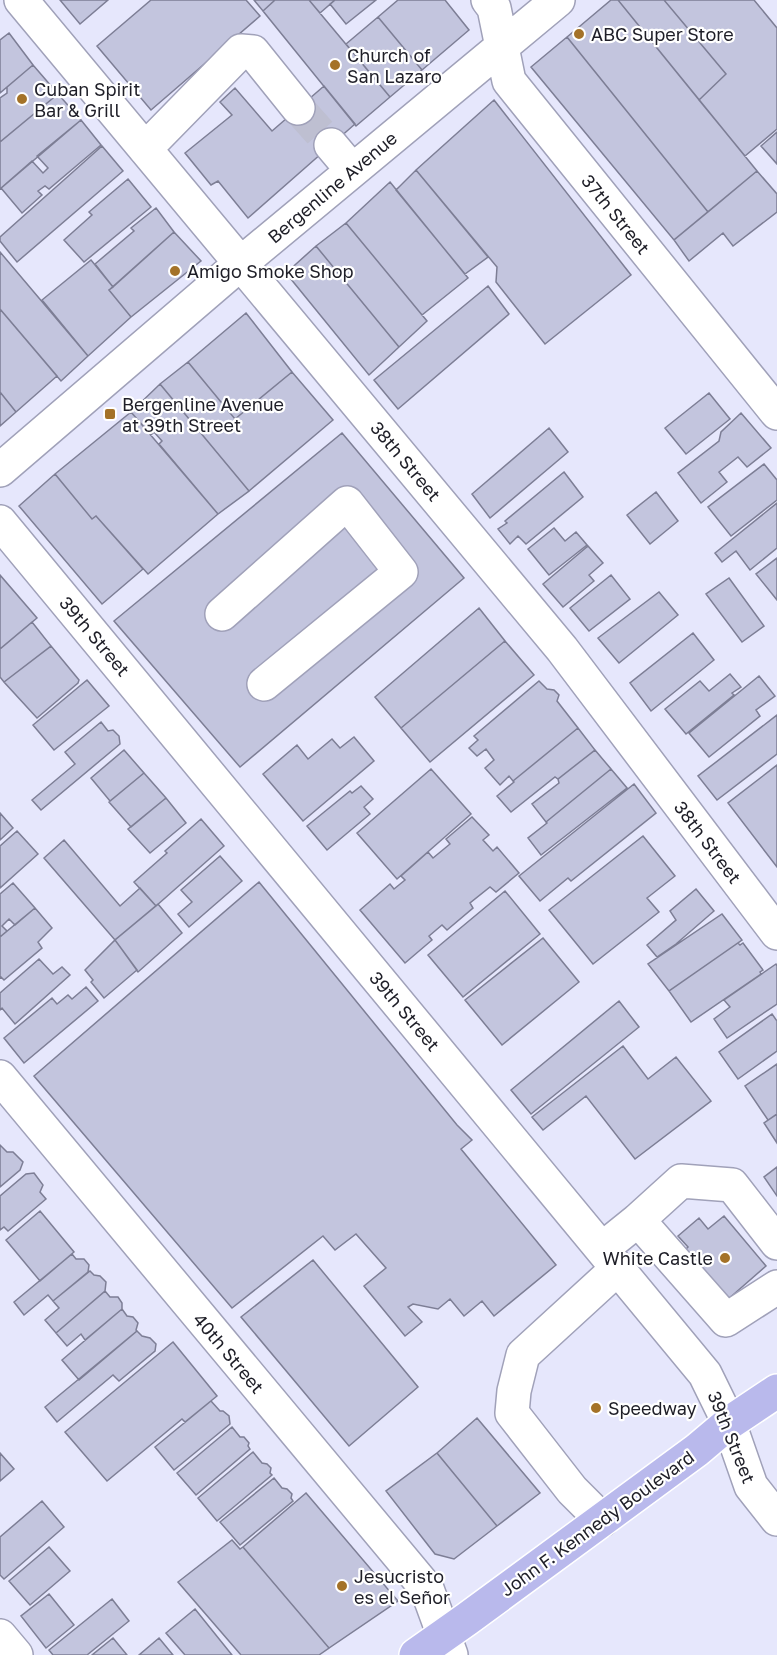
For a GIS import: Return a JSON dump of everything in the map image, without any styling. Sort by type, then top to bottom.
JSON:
[{"type":"main road","name":"John F. Kennedy Boulevard","points":[[416,1655],[447,1646],[602,1520],[697,1450],[729,1423],[777,1391]]},
{"type":"street","name":"38th Street","points":[[21,0],[562,649],[777,933]]},
{"type":"street","name":"37th Street","points":[[488,0],[494,8],[509,81],[777,413]]},
{"type":"street","name":"Bergenline Avenue","points":[[0,470],[240,264],[558,0]]},
{"type":"street","points":[[145,149],[241,51],[253,52],[298,108]]},
{"type":"street","points":[[331,146],[352,170]]},
{"type":"street","points":[[222,614],[347,503],[401,572],[264,684]]},
{"type":"street","name":"39th Street","points":[[0,522],[154,687],[705,1374],[729,1423],[751,1486],[777,1519]]},
{"type":"street","name":"40th Street","points":[[0,1077],[427,1589],[447,1646]]},
{"type":"street","points":[[602,1520],[572,1490],[512,1413],[514,1391],[523,1356],[610,1258],[638,1221],[681,1181],[732,1185],[777,1243]]},
{"type":"street","points":[[638,1221],[726,1320],[777,1287]]},
{"type":"street","points":[[0,1636],[16,1655]]},
{"type":"building","points":[[60,0],[108,0],[80,24]]},
{"type":"building","points":[[151,0],[246,0],[260,16],[151,110],[97,46]]},
{"type":"building","points":[[254,0],[275,0],[263,11]]},
{"type":"building","name":"Church of San Lazaro","points":[[275,0],[309,0],[390,97],[356,126],[263,11]]},
{"type":"building","points":[[309,0],[335,0],[320,13]]},
{"type":"building","points":[[335,0],[376,0],[346,24],[330,4]]},
{"type":"building","points":[[398,0],[445,0],[469,30],[422,70],[378,17]]},
{"type":"building","points":[[611,0],[618,0],[757,171],[708,212],[567,37]]},
{"type":"building","points":[[618,0],[664,0],[726,74],[699,100]]},
{"type":"building","points":[[664,0],[754,0],[777,28],[777,129],[745,156],[699,100],[726,74]]},
{"type":"building","points":[[378,17],[422,70],[390,97],[346,44]]},
{"type":"building","points":[[9,33],[33,65],[0,93],[0,40]]},
{"type":"building","points":[[567,37],[708,212],[674,240],[531,67]]},
{"type":"building","points":[[33,65],[58,94],[0,142],[0,98],[7,93],[7,87]]},
{"type":"building","points":[[324,86],[355,124],[248,218],[218,181],[211,185],[185,153],[232,115],[220,102],[235,88],[272,131]]},
{"type":"building","points":[[58,94],[81,120],[0,189],[0,142]]},
{"type":"building","points":[[494,100],[631,275],[545,344],[496,282],[497,267],[416,170]]},
{"type":"building","points":[[81,120],[101,145],[49,189],[45,186],[38,191],[42,195],[22,213],[1,188],[32,161],[43,173],[48,168],[37,156]]},
{"type":"building","points":[[777,132],[777,164],[761,146]]},
{"type":"building","points":[[102,146],[123,171],[17,262],[0,241],[0,237]]},
{"type":"building","points":[[416,170],[488,257],[465,274],[396,190]]},
{"type":"building","points":[[757,171],[777,194],[777,212],[733,246],[723,233],[689,261],[674,240]]},
{"type":"building","points":[[128,179],[151,207],[84,262],[64,240],[92,215],[89,212]]},
{"type":"building","points":[[390,182],[468,278],[422,315],[346,223]]},
{"type":"building","points":[[156,208],[174,232],[113,287],[95,264],[134,231],[131,228]]},
{"type":"building","points":[[346,223],[427,321],[399,347],[316,246]]},
{"type":"building","points":[[174,232],[201,261],[131,317],[109,290]]},
{"type":"building","points":[[316,246],[399,347],[369,375],[286,273]]},
{"type":"building","points":[[0,252],[88,356],[61,381],[0,309]]},
{"type":"building","points":[[91,260],[113,287],[109,290],[131,317],[88,356],[42,300]]},
{"type":"building","points":[[488,286],[509,314],[398,409],[374,380]]},
{"type":"building","points":[[0,309],[57,376],[16,412],[0,392]]},
{"type":"building","points":[[246,313],[292,372],[235,419],[188,362]]},
{"type":"building","points":[[188,362],[235,419],[292,372],[333,420],[249,491],[160,384]]},
{"type":"building","points":[[160,384],[249,491],[218,514],[159,444],[162,441],[154,432],[151,435],[131,412]]},
{"type":"building","points":[[0,392],[16,412],[0,426]]},
{"type":"building","points":[[709,393],[730,419],[686,454],[665,428]]},
{"type":"building","points":[[131,412],[218,514],[148,574],[96,516],[92,519],[55,474]]},
{"type":"building","points":[[741,413],[771,448],[747,467],[738,457],[719,472],[727,482],[701,503],[678,473],[719,441],[721,432]]},
{"type":"building","points":[[549,428],[568,452],[490,518],[472,494]]},
{"type":"building","points":[[342,433],[464,578],[240,767],[114,621]]},
{"type":"building","points":[[764,464],[777,480],[777,500],[731,536],[708,507]]},
{"type":"building","points":[[564,472],[583,497],[526,544],[518,536],[510,544],[498,529]]},
{"type":"building","points":[[55,474],[92,519],[96,516],[143,569],[102,604],[19,506]]},
{"type":"building","points":[[656,492],[678,521],[650,544],[627,515]]},
{"type":"building","points":[[777,503],[777,548],[750,570],[736,551],[722,562],[715,553]]},
{"type":"building","points":[[554,528],[565,541],[576,532],[587,545],[549,575],[528,549]]},
{"type":"building","points":[[588,546],[603,563],[589,575],[594,581],[563,607],[543,584]]},
{"type":"building","points":[[777,558],[777,600],[756,574]]},
{"type":"building","points":[[0,575],[37,618],[0,649]]},
{"type":"building","points":[[611,575],[630,599],[589,631],[570,608]]},
{"type":"building","points":[[729,578],[764,626],[742,642],[706,594]]},
{"type":"building","points":[[659,592],[678,615],[619,663],[598,638]]},
{"type":"building","points":[[479,608],[505,641],[401,728],[375,697]]},
{"type":"building","points":[[32,622],[51,646],[4,682],[0,677],[0,649]]},
{"type":"building","points":[[693,633],[714,660],[651,711],[630,683]]},
{"type":"building","points":[[505,641],[534,675],[430,762],[401,728]]},
{"type":"building","points":[[51,646],[79,680],[37,718],[4,682]]},
{"type":"building","points":[[730,674],[741,687],[686,734],[665,709],[700,681],[709,691]]},
{"type":"building","points":[[759,676],[775,696],[756,710],[760,716],[709,757],[689,733]]},
{"type":"building","points":[[87,680],[109,706],[54,750],[33,725]]},
{"type":"building","points":[[539,681],[547,689],[554,690],[559,695],[557,701],[578,728],[513,781],[509,776],[500,785],[485,768],[494,760],[486,749],[477,756],[469,748],[478,740],[474,736]]},
{"type":"building","points":[[777,715],[777,754],[717,800],[698,776]]},
{"type":"building","points":[[101,722],[108,731],[113,730],[119,736],[120,744],[41,810],[32,800],[75,764],[65,752]]},
{"type":"building","points":[[578,728],[595,750],[558,779],[555,777],[511,812],[497,796]]},
{"type":"building","points":[[354,737],[374,761],[303,821],[263,774],[297,745],[308,759],[332,739],[340,748]]},
{"type":"building","points":[[124,750],[144,773],[110,801],[91,778]]},
{"type":"building","points":[[595,750],[611,769],[546,822],[532,804],[559,783],[558,779]]},
{"type":"building","points":[[777,765],[777,867],[728,803]]},
{"type":"building","points":[[431,769],[471,814],[397,879],[357,833]]},
{"type":"building","points":[[611,769],[627,788],[541,855],[528,838]]},
{"type":"building","points":[[144,773],[166,798],[131,827],[109,802]]},
{"type":"building","points":[[634,784],[656,813],[571,881],[568,878],[540,901],[519,876]]},
{"type":"building","points":[[361,786],[373,799],[364,807],[370,814],[327,850],[307,826],[350,791],[352,793]]},
{"type":"building","points":[[166,798],[186,823],[150,853],[128,829]]},
{"type":"building","points":[[0,813],[13,828],[0,840]]},
{"type":"building","points":[[472,817],[489,835],[483,840],[493,851],[497,847],[519,873],[496,892],[490,887],[470,903],[473,908],[447,930],[442,925],[429,936],[432,940],[405,963],[360,910],[390,884],[394,889],[405,880],[401,876],[428,852],[433,858],[450,844],[446,839]]},
{"type":"building","points":[[201,819],[224,846],[156,906],[134,882]]},
{"type":"building","points":[[17,831],[38,854],[0,888],[0,846]]},
{"type":"building","points":[[643,836],[675,876],[647,898],[659,912],[593,964],[549,910]]},
{"type":"building","points":[[64,840],[120,906],[140,888],[156,906],[115,940],[44,858]]},
{"type":"building","points":[[220,856],[242,881],[189,927],[178,914],[192,902],[181,890]]},
{"type":"building","points":[[259,882],[457,1125],[472,1140],[461,1149],[556,1265],[494,1316],[482,1301],[464,1316],[450,1299],[438,1309],[413,1304],[408,1307],[422,1322],[405,1336],[364,1286],[386,1268],[356,1234],[335,1250],[323,1236],[232,1308],[34,1076]]},
{"type":"building","points":[[13,883],[35,908],[15,925],[9,919],[2,926],[7,931],[0,937],[0,894]]},
{"type":"building","points":[[696,889],[714,911],[676,944],[657,957],[647,945],[676,920],[670,911]]},
{"type":"building","points":[[505,891],[540,934],[463,997],[428,955]]},
{"type":"building","points":[[158,904],[182,933],[138,972],[115,940]]},
{"type":"building","points":[[35,908],[52,928],[38,942],[42,948],[4,980],[0,978],[0,937]]},
{"type":"building","points":[[722,914],[742,940],[669,991],[648,964]]},
{"type":"building","points":[[543,938],[579,982],[502,1045],[465,1000]]},
{"type":"building","points":[[115,940],[137,970],[104,998],[85,970]]},
{"type":"building","points":[[738,943],[740,945],[743,943],[763,970],[761,974],[691,1022],[669,991]]},
{"type":"building","points":[[39,959],[53,974],[62,967],[70,975],[15,1024],[2,1008],[0,1010],[0,993]]},
{"type":"building","points":[[776,964],[777,1004],[727,1038],[714,1019],[730,1007],[724,1000]]},
{"type":"building","points":[[86,987],[98,1001],[24,1063],[4,1038],[52,998],[57,1004],[68,995],[72,999]]},
{"type":"building","points":[[619,1001],[639,1027],[531,1114],[511,1090]]},
{"type":"building","points":[[772,1014],[777,1021],[777,1051],[738,1079],[719,1052]]},
{"type":"building","points":[[623,1046],[648,1079],[676,1057],[711,1101],[635,1159],[586,1096],[543,1130],[532,1117]]},
{"type":"building","points":[[777,1064],[777,1114],[768,1120],[745,1086]]},
{"type":"building","points":[[777,1114],[777,1143],[764,1123]]},
{"type":"building","points":[[0,1145],[7,1152],[13,1152],[23,1162],[20,1170],[0,1187]]},
{"type":"building","points":[[777,1167],[777,1196],[764,1177]]},
{"type":"building","points":[[34,1173],[43,1185],[40,1192],[46,1199],[8,1231],[4,1227],[0,1230],[0,1196],[26,1174]]},
{"type":"building","points":[[40,1211],[74,1252],[40,1281],[6,1240]]},
{"type":"building","name":"White Castle","points":[[724,1216],[766,1266],[726,1301],[684,1251],[688,1247],[678,1236],[699,1218],[708,1229]]},
{"type":"building","points":[[72,1254],[76,1259],[84,1259],[89,1265],[88,1272],[53,1301],[48,1295],[24,1315],[14,1302]]},
{"type":"building","points":[[313,1260],[418,1387],[349,1446],[241,1317]]},
{"type":"building","points":[[90,1271],[106,1282],[105,1291],[56,1333],[45,1320],[59,1308],[53,1301]]},
{"type":"building","points":[[105,1291],[110,1297],[118,1297],[122,1303],[122,1309],[85,1340],[81,1334],[67,1346],[56,1333]]},
{"type":"building","points":[[122,1309],[127,1316],[133,1317],[138,1323],[137,1331],[79,1380],[62,1360]]},
{"type":"building","points":[[137,1331],[156,1344],[155,1351],[119,1381],[113,1375],[57,1422],[45,1407]]},
{"type":"building","points":[[173,1342],[217,1396],[185,1422],[182,1419],[107,1481],[65,1432]]},
{"type":"building","points":[[211,1401],[220,1411],[229,1416],[230,1424],[174,1470],[155,1447]]},
{"type":"building","points":[[477,1418],[540,1493],[497,1526],[437,1453]]},
{"type":"building","points":[[232,1427],[249,1443],[250,1449],[196,1495],[177,1473]]},
{"type":"building","points":[[253,1452],[262,1463],[271,1468],[272,1475],[217,1521],[198,1498]]},
{"type":"building","points":[[0,1453],[14,1469],[0,1481]]},
{"type":"building","points":[[437,1453],[497,1526],[454,1559],[435,1554],[386,1491]]},
{"type":"building","points":[[274,1478],[282,1488],[292,1494],[293,1501],[240,1545],[220,1522]]},
{"type":"building","points":[[306,1493],[398,1601],[329,1648],[243,1547]]},
{"type":"building","points":[[42,1501],[64,1527],[4,1579],[0,1575],[0,1537]]},
{"type":"building","points":[[232,1540],[240,1549],[243,1547],[329,1648],[319,1655],[241,1655],[178,1582]]},
{"type":"building","points":[[49,1547],[70,1571],[30,1605],[9,1581]]},
{"type":"building","points":[[49,1594],[74,1625],[46,1648],[21,1616]]},
{"type":"building","points":[[112,1599],[129,1621],[87,1655],[53,1655],[49,1650]]},
{"type":"building","points":[[195,1609],[232,1655],[185,1655],[166,1633]]},
{"type":"building","points":[[113,1638],[127,1655],[92,1655]]},
{"type":"building","points":[[159,1638],[173,1655],[139,1655]]},
{"type":"tunnel","points":[[298,108],[331,145]]},
{"type":"place","name":"ABC Super Store","points":[[579,34]]},
{"type":"place","name":"Church of San Lazaro","points":[[335,65]]},
{"type":"place","name":"Cuban Spirit Bar & Grill","points":[[22,99]]},
{"type":"place","name":"Amigo Smoke Shop","points":[[175,271]]},
{"type":"place","name":"Bergenline Avenue at 39th Street","points":[[110,414]]},
{"type":"place","name":"White Castle","points":[[725,1258]]},
{"type":"place","name":"Speedway","points":[[596,1408]]},
{"type":"place","name":"Jesucristo es el Señor","points":[[342,1586]]}]
